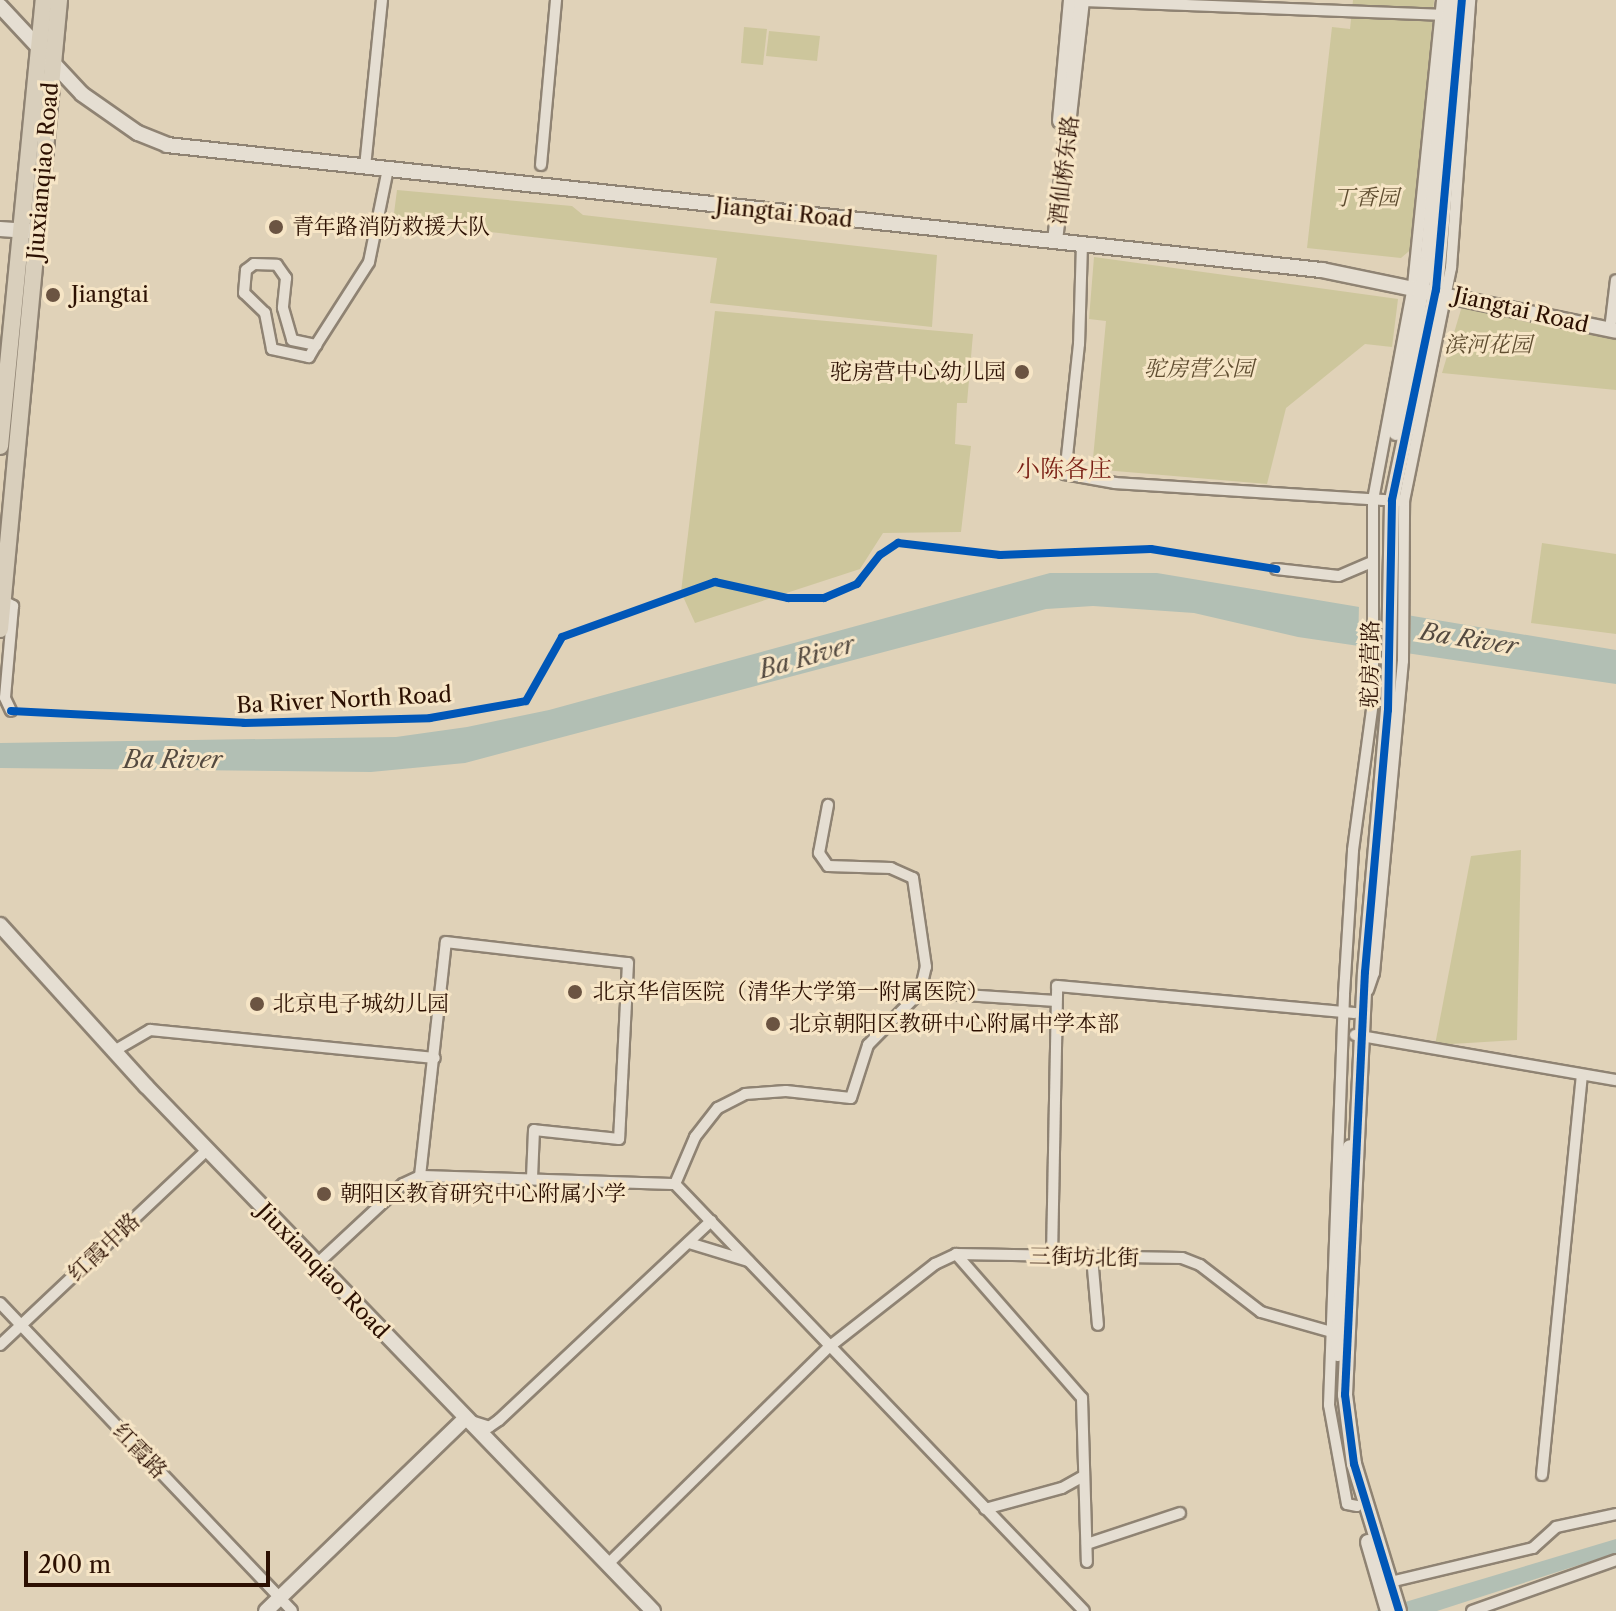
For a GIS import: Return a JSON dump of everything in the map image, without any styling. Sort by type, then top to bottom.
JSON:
[{"type":"main road","name":"Jiuxianqiao Road","points":[[0,629],[44,0]]},
{"type":"main road","name":"Jiuxianqiao Road","points":[[0,446],[53,65],[59,0]]},
{"type":"street","points":[[365,167],[382,0]]},
{"type":"street","points":[[541,165],[556,0]]},
{"type":"street","name":"酒仙桥东路","points":[[1055,241],[1051,224],[1071,0]]},
{"type":"street","points":[[1082,0],[1447,10],[1442,0]]},
{"type":"street","name":"酒仙桥东路","points":[[1055,241],[1082,0]]},
{"type":"street","name":"驼房营路","points":[[1339,1333],[1360,1036],[1354,1008],[1387,659],[1388,500],[1430,289],[1462,0]]},
{"type":"street","points":[[1387,598],[1372,562],[1388,500],[1430,289],[1470,0]]},
{"type":"street","name":"Jiangtai Road","points":[[0,6],[53,65],[108,115],[153,141],[365,167],[1322,270],[1430,289],[1613,331]]},
{"type":"street","name":"驼房营路","points":[[1430,289],[1447,10]]},
{"type":"street","points":[[316,345],[292,340],[283,308],[286,278],[277,265],[254,264],[246,270],[244,293],[265,313],[272,349],[309,357],[369,262],[388,169]]},
{"type":"street","points":[[0,229],[29,230]]},
{"type":"street","points":[[1082,244],[1079,344],[1065,474],[1115,483],[1388,500]]},
{"type":"street","points":[[1613,331],[1616,280]]},
{"type":"street","points":[[1276,569],[1339,576],[1372,562]]},
{"type":"street","points":[[1,599],[13,606],[5,698],[11,711]]},
{"type":"street","points":[[675,1184],[695,1137],[718,1108],[745,1094],[786,1091],[851,1098],[868,1045],[920,992],[926,967],[913,878],[891,868],[828,866],[819,853],[828,805]]},
{"type":"street","name":"Jiuxianqiao Road","points":[[0,925],[114,1051],[653,1611]]},
{"type":"street","points":[[420,1176],[446,942],[628,963],[619,1139],[534,1130],[532,1177]]},
{"type":"street","points":[[1052,1256],[1057,986],[1354,1008],[1339,1333],[1338,1426],[1357,1506],[1385,1584],[1399,1611]]},
{"type":"street","points":[[920,992],[1055,1001]]},
{"type":"street","points":[[114,1051],[150,1030],[435,1058]]},
{"type":"street","points":[[1360,1036],[1616,1080]]},
{"type":"street","points":[[1542,1475],[1582,1076]]},
{"type":"street","name":"红霞中路","points":[[0,1345],[208,1149]]},
{"type":"street","points":[[318,1263],[403,1184],[420,1176],[532,1177],[675,1184],[1084,1611]]},
{"type":"street","points":[[266,1611],[465,1419],[489,1427],[499,1420],[711,1221]]},
{"type":"street","points":[[689,1243],[752,1263]]},
{"type":"street","points":[[607,1565],[829,1347],[935,1264],[956,1254],[1082,1398],[1087,1562]]},
{"type":"street","name":"三街坊北街","points":[[956,1254],[1182,1258],[1200,1265],[1261,1312],[1339,1333]]},
{"type":"street","points":[[1092,1257],[1098,1325]]},
{"type":"street","name":"红霞路","points":[[0,1303],[292,1611]]},
{"type":"street","points":[[1339,1333],[1349,1441],[1385,1584],[1388,1611]]},
{"type":"street","points":[[985,1509],[1062,1488],[1084,1476]]},
{"type":"street","points":[[1087,1544],[1180,1513]]},
{"type":"street","points":[[1385,1584],[1533,1548],[1556,1527],[1616,1514]]},
{"type":"street","points":[[1472,1611],[1616,1560]]},
{"type":"green space","name":"丁香园","points":[[1353,0],[1434,0],[1415,246],[1401,258],[1307,248],[1332,27],[1350,29]]},
{"type":"green space","points":[[744,27],[767,29],[763,65],[741,63]]},
{"type":"green space","points":[[769,31],[820,36],[817,61],[766,56]]},
{"type":"green space","points":[[397,190],[572,206],[583,215],[937,255],[932,327],[710,303],[717,258],[393,221]]},
{"type":"green space","name":"驼房营公园","points":[[1094,257],[1398,299],[1392,347],[1365,344],[1286,408],[1267,484],[1092,469],[1106,321],[1089,319]]},
{"type":"green space","name":"滨河花园","points":[[1462,306],[1616,338],[1616,390],[1442,373]]},
{"type":"green space","points":[[715,311],[973,334],[967,403],[957,403],[955,444],[971,446],[961,532],[883,533],[860,569],[695,623],[681,592]]},
{"type":"green space","points":[[1542,543],[1616,554],[1616,634],[1531,623]]},
{"type":"green space","points":[[1521,850],[1517,1040],[1435,1045],[1471,856]]},
{"type":"water","name":"Ba River","points":[[1050,573],[1157,573],[1616,650],[1616,684],[1298,637],[1194,613],[1093,606],[1046,609],[465,763],[371,772],[0,768],[0,743],[396,737],[467,727],[549,710]]},
{"type":"water","points":[[1616,1539],[1616,1553],[1437,1611],[1375,1611]]},
{"type":"pier","points":[[1359,604],[1411,613],[1410,658],[1358,650]]},
{"type":"cycle path","points":[[1399,1611],[1354,1464],[1345,1395],[1365,972],[1388,710],[1392,500],[1436,290],[1462,0]]},
{"type":"cycle path","name":"Ba River North Road","points":[[11,711],[244,723],[430,718],[526,701],[562,637],[715,582],[788,598],[824,598],[857,584],[880,555],[898,543],[1000,555],[1151,549],[1276,569]]},
{"type":"place","name":"青年路消防救援大队","points":[[276,227]]},
{"type":"place","name":"Jiangtai","points":[[53,295]]},
{"type":"place","name":"驼房营中心幼儿园","points":[[1022,372]]},
{"type":"place","name":"北京华信医院（清华大学第一附属医院）","points":[[575,992]]},
{"type":"place","name":"北京电子城幼儿园","points":[[257,1004]]},
{"type":"place","name":"北京朝阳区教研中心附属中学本部","points":[[773,1024]]},
{"type":"place","name":"朝阳区教育研究中心附属小学","points":[[324,1194]]},
{"type":"district","name":"小陈各庄","points":[[1064,469]]}]
